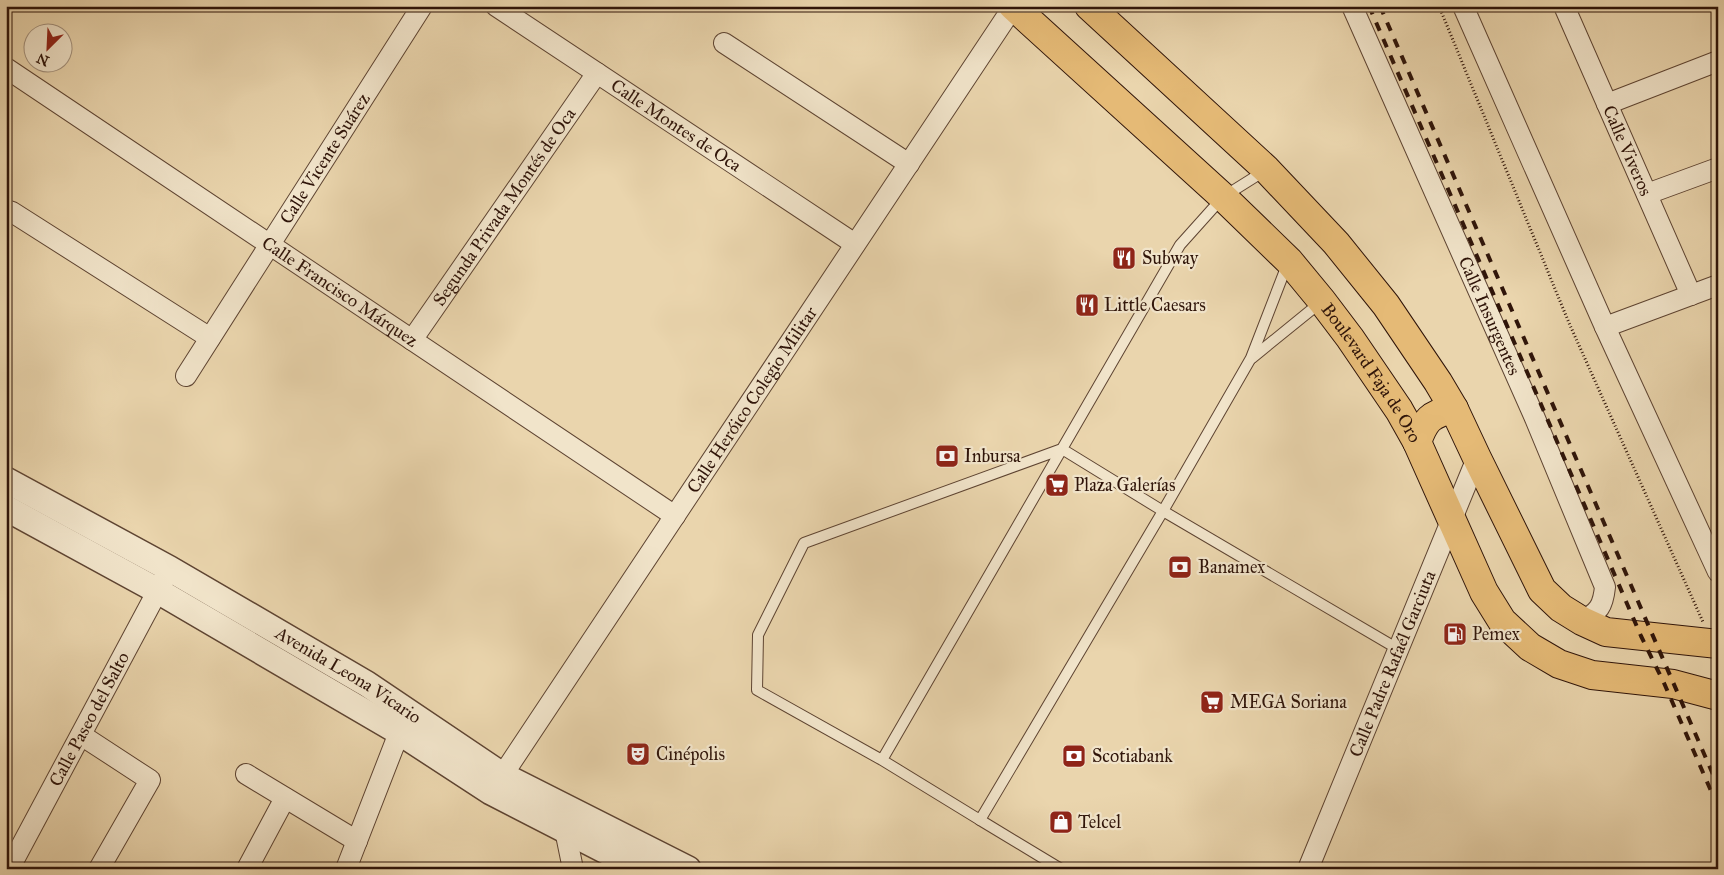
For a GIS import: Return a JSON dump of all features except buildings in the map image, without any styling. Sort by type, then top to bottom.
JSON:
[{"type":"main road","name":"Boulevard Faja de Oro","points":[[1013,6],[1222,197],[1289,261],[1322,301],[1350,338],[1399,410],[1417,442],[1484,592],[1502,621],[1530,647],[1559,664],[1592,675],[1673,684],[1718,696]]},
{"type":"main road","points":[[1089,6],[1266,169],[1336,243],[1386,305],[1454,409],[1476,458],[1542,590],[1561,608],[1582,621],[1606,632],[1715,644]]},
{"type":"main road","points":[[1417,442],[1424,425],[1438,412],[1454,409]]},
{"type":"main road","points":[[1629,635],[1643,680]]},
{"type":"street","name":"Calle Vicente Suárez","points":[[186,376],[422,6]]},
{"type":"street","name":"Calle Montes de Oca","points":[[496,6],[855,244]]},
{"type":"street","name":"Calle Heróico Colegio Militar","points":[[497,784],[1013,6]]},
{"type":"street","name":"Calle Insurgentes","points":[[1352,6],[1534,416],[1605,587],[1603,602],[1595,614],[1582,621]]},
{"type":"street","points":[[1463,6],[1605,327],[1718,572]]},
{"type":"street","name":"Calle Viveros","points":[[1564,6],[1691,295]]},
{"type":"street","points":[[724,43],[908,164]]},
{"type":"street","points":[[1607,104],[1718,61]]},
{"type":"street","name":"Calle Francisco Márquez","points":[[6,68],[675,516]]},
{"type":"street","name":"Segunda Privada Montés de Oca","points":[[412,340],[597,73]]},
{"type":"street","points":[[1647,194],[1718,168]]},
{"type":"street","points":[[6,210],[210,338]]},
{"type":"street","points":[[1605,327],[1718,284]]},
{"type":"street","name":"Calle Padre Rafaél Garciuta","points":[[1308,869],[1476,458]]},
{"type":"street","name":"Avenida Leona Vicario","points":[[6,480],[170,569],[367,684],[403,721]]},
{"type":"street","name":"Avenida Leona Vicario","points":[[6,508],[403,721],[565,830],[641,869]]},
{"type":"street","points":[[74,545],[86,523]]},
{"type":"street","name":"Calle Paseo del Salto","points":[[9,869],[170,569]]},
{"type":"street","points":[[346,869],[403,721]]},
{"type":"street","points":[[81,735],[150,780],[99,869]]},
{"type":"street","points":[[246,774],[357,840]]},
{"type":"street","name":"Avenida Leona Vicario","points":[[497,784],[688,869]]},
{"type":"street","points":[[247,869],[285,798]]},
{"type":"street","points":[[565,830],[573,869]]},
{"type":"lane","points":[[882,760],[1180,245],[1222,197],[1266,169]]},
{"type":"lane","points":[[980,820],[1252,358],[1289,261]]},
{"type":"lane","points":[[1252,358],[1322,301]]},
{"type":"lane","points":[[1062,449],[1163,511],[1398,649]]},
{"type":"lane","points":[[1061,869],[882,760],[757,690],[758,634],[804,543],[1062,449]]},
{"type":"path","points":[[1439,6],[1569,322],[1715,644]]},
{"type":"railway","points":[[1369,6],[1641,636],[1664,683],[1718,807]]},
{"type":"railway","points":[[1380,6],[1718,786]]},
{"type":"place","name":"Subway","points":[[1124,258]]},
{"type":"place","name":"Little Caesars","points":[[1087,305]]},
{"type":"place","name":"Inbursa","points":[[947,456]]},
{"type":"place","name":"Plaza Galerías","points":[[1057,485]]},
{"type":"place","name":"Banamex","points":[[1180,567]]},
{"type":"place","name":"Pemex","points":[[1455,634]]},
{"type":"place","name":"MEGA Soriana","points":[[1212,702]]},
{"type":"place","name":"Cinépolis","points":[[638,754]]},
{"type":"place","name":"Scotiabank","points":[[1074,756]]},
{"type":"place","name":"Telcel","points":[[1061,822]]}]
